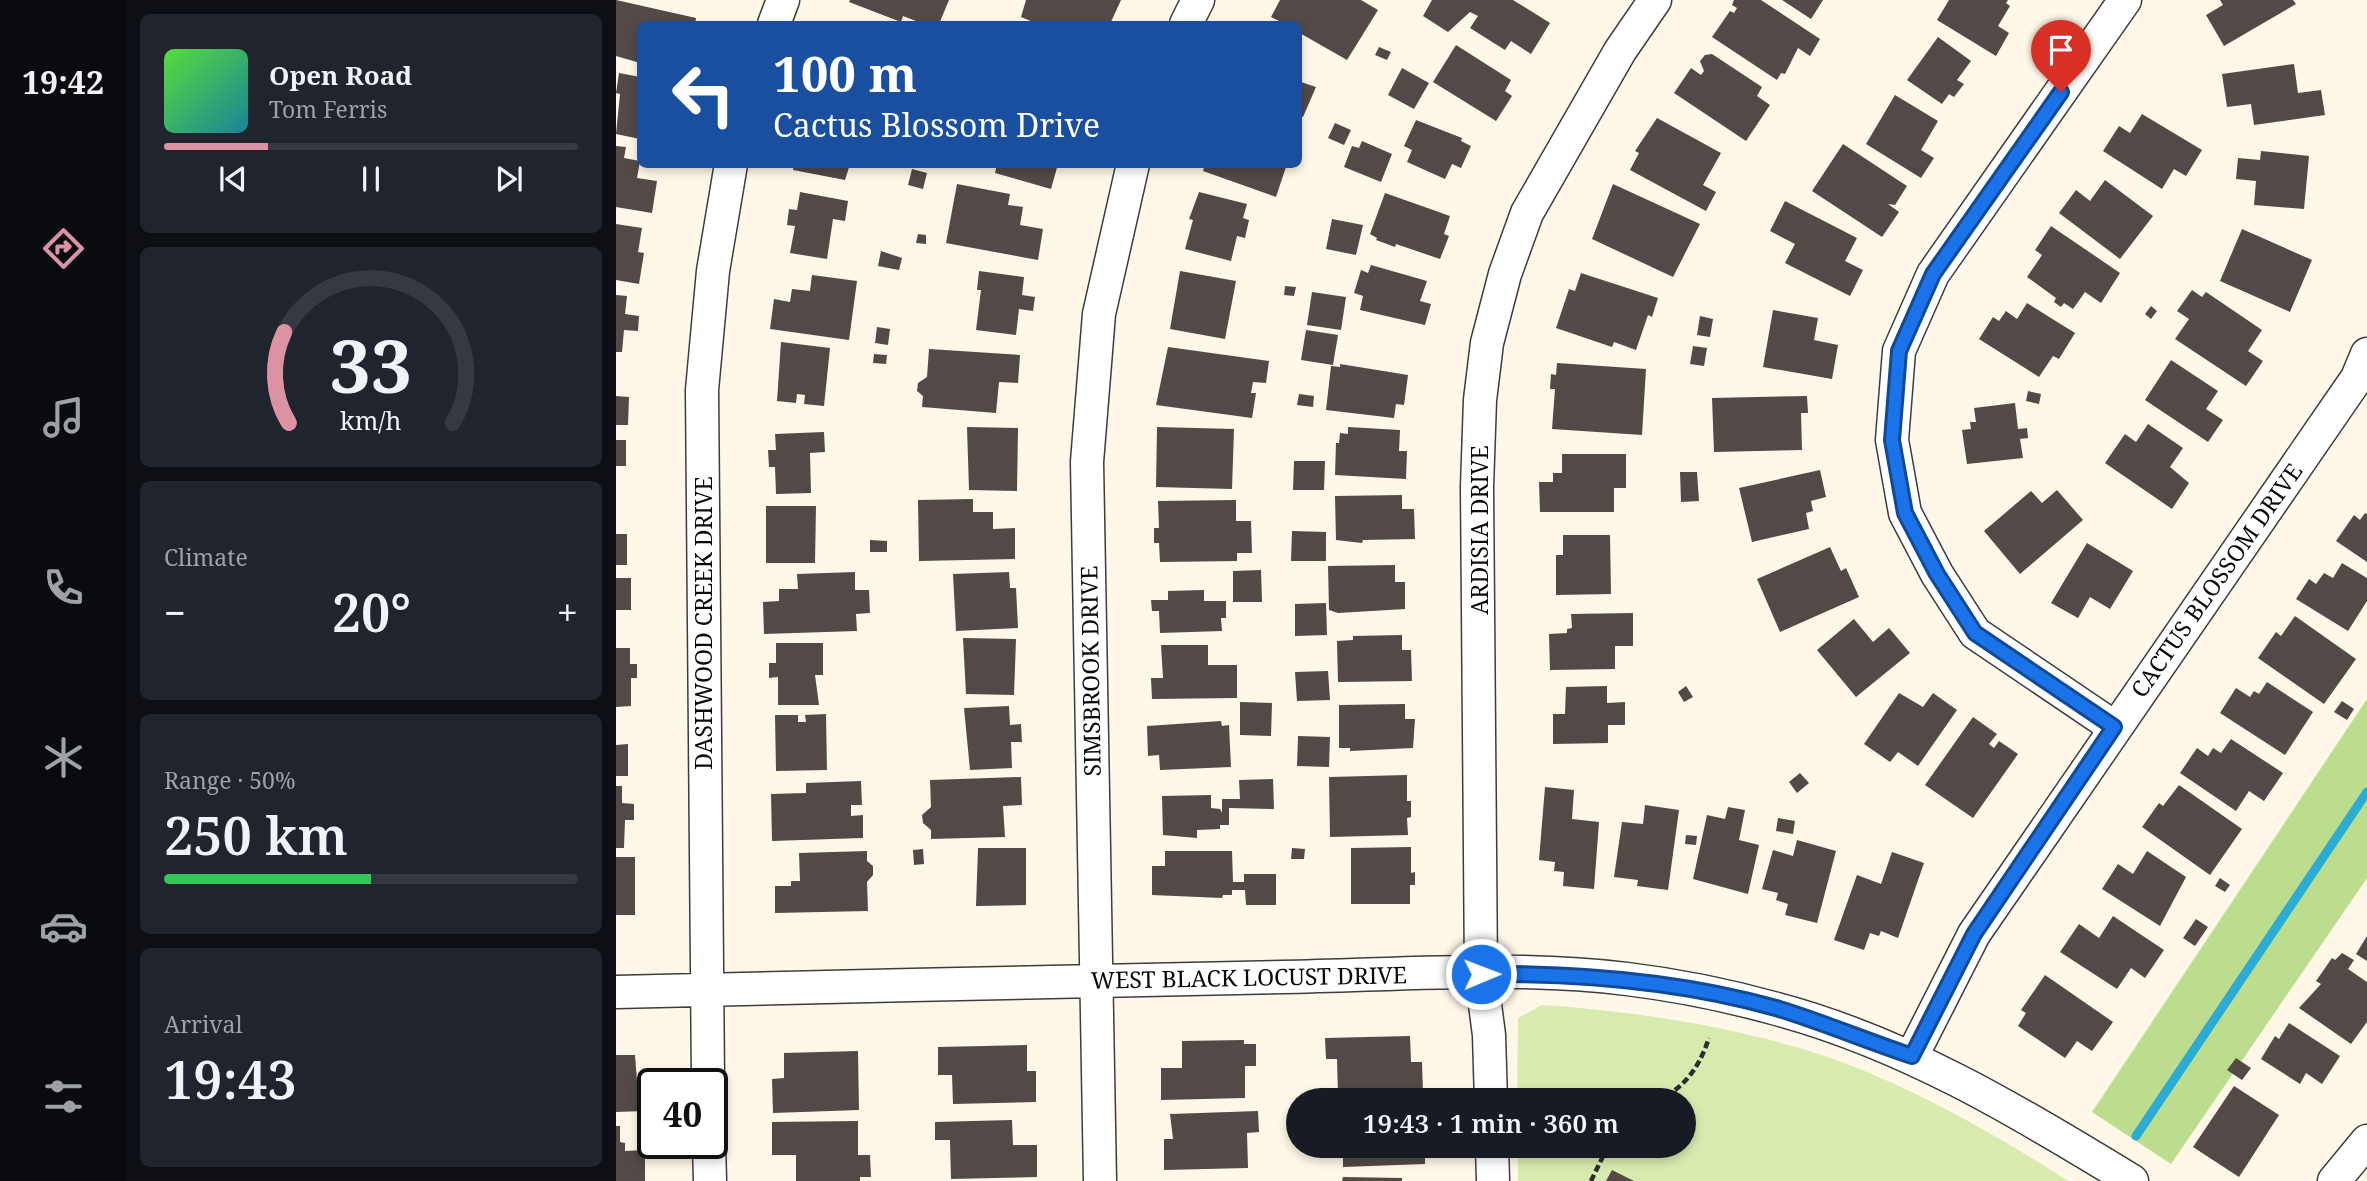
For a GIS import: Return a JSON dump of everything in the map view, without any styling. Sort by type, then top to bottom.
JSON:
[{"type":"street","points":[[775,21],[783,0]]},
{"type":"street","points":[[1188,21],[1198,0]]},
{"type":"street","name":"ARDISIA DRIVE","points":[[1491,1088],[1489,1035],[1481,974],[1477,487],[1480,400],[1487,343],[1505,274],[1527,213],[1620,51],[1655,0]]},
{"type":"street","points":[[2114,727],[1975,633],[1937,574],[1905,513],[1892,440],[1899,351],[1933,274],[2125,0]]},
{"type":"street","name":"DASHWOOD CREEK DRIVE","points":[[708,1068],[702,390],[713,271],[730,168]]},
{"type":"street","name":"SIMSBROOK DRIVE","points":[[1100,1181],[1094,979],[1087,462],[1099,314],[1132,168]]},
{"type":"street","name":"CACTUS BLOSSOM DRIVE","points":[[1912,1056],[1974,934],[2114,727],[2357,378],[2367,354]]},
{"type":"street","name":"WEST BLACK LOCUST DRIVE","points":[[616,992],[1094,979],[1481,974],[1625,979],[1695,990],[1777,1009],[1912,1056],[2024,1115],[2132,1181]]},
{"type":"street","points":[[2334,1181],[2367,1142]]},
{"type":"street","points":[[1492,1158],[1493,1181]]},
{"type":"street","points":[[709,1159],[709,1181]]},
{"type":"path","points":[[1678,1088],[1694,1073],[1709,1038]]},
{"type":"path","points":[[1591,1181],[1602,1158]]},
{"type":"green space","points":[[2367,699],[2367,878],[2171,1164],[2092,1112]]},
{"type":"green space","points":[[1542,1005],[1608,1011],[1706,1026],[1803,1049],[1906,1089],[1973,1124],[2068,1181],[1518,1181],[1518,1158],[1696,1158],[1696,1088],[1517,1088],[1518,1018]]},
{"type":"building","points":[[616,0],[696,18],[696,21],[637,21],[637,62],[616,56]]},
{"type":"building","points":[[949,0],[940,21],[916,21],[903,16],[901,21],[898,21],[849,2]]},
{"type":"building","points":[[1026,0],[1121,0],[1111,21],[1031,21],[1021,17]]},
{"type":"building","points":[[1280,0],[1361,0],[1378,10],[1347,60],[1302,34],[1302,21],[1279,21],[1271,17]]},
{"type":"building","points":[[1432,0],[1513,0],[1550,23],[1531,54],[1511,41],[1505,50],[1470,28],[1478,16],[1470,12],[1448,32],[1423,16]]},
{"type":"building","points":[[1734,0],[1761,0],[1820,39],[1810,56],[1798,48],[1785,74],[1781,73],[1777,80],[1712,37],[1730,11],[1734,13],[1737,8],[1732,5]]},
{"type":"building","points":[[1782,0],[1823,0],[1811,19]]},
{"type":"building","points":[[1949,0],[2008,0],[2006,3],[2010,6],[1998,26],[2009,33],[1996,56],[1937,20]]},
{"type":"building","points":[[2220,0],[2293,0],[2296,4],[2224,46],[2206,15],[2223,5]]},
{"type":"building","points":[[1938,37],[1971,61],[1957,80],[1964,84],[1954,97],[1949,94],[1942,104],[1907,80]]},
{"type":"building","points":[[1456,45],[1511,80],[1505,91],[1512,96],[1496,121],[1433,82]]},
{"type":"building","points":[[1379,47],[1391,52],[1387,60],[1375,55]]},
{"type":"building","points":[[1712,54],[1762,87],[1757,96],[1770,105],[1746,141],[1674,93],[1691,68],[1701,75],[1704,71],[1700,61],[1705,55]]},
{"type":"building","points":[[2294,64],[2298,93],[2321,90],[2325,115],[2254,125],[2251,104],[2227,107],[2222,74]]},
{"type":"building","points":[[1402,68],[1429,83],[1414,109],[1388,95]]},
{"type":"building","points":[[619,73],[637,76],[637,138],[616,134],[620,94],[616,93]]},
{"type":"building","points":[[1302,82],[1316,87],[1302,117]]},
{"type":"building","points":[[1895,95],[1938,121],[1921,150],[1934,158],[1921,178],[1866,144]]},
{"type":"building","points":[[2142,114],[2202,150],[2186,176],[2174,169],[2162,189],[2103,151],[2119,126],[2130,133]]},
{"type":"building","points":[[1657,118],[1721,153],[1703,185],[1716,192],[1706,211],[1630,170],[1639,153],[1635,151]]},
{"type":"building","points":[[1416,120],[1462,138],[1461,141],[1471,146],[1461,168],[1452,164],[1445,179],[1407,162],[1412,150],[1404,146]]},
{"type":"building","points":[[1335,123],[1351,130],[1344,145],[1328,138]]},
{"type":"building","points":[[1362,141],[1392,154],[1381,182],[1344,167],[1352,146],[1359,148]]},
{"type":"building","points":[[1843,144],[1907,186],[1895,205],[1888,204],[1899,212],[1882,237],[1812,191]]},
{"type":"building","points":[[616,146],[626,147],[624,158],[637,160],[637,178],[657,181],[652,213],[616,207]]},
{"type":"building","points":[[2261,151],[2309,156],[2304,209],[2254,205],[2256,181],[2236,179],[2238,158],[2260,160]]},
{"type":"building","points":[[793,168],[849,168],[845,180]]},
{"type":"building","points":[[996,168],[1057,168],[1051,189],[995,173]]},
{"type":"building","points":[[1204,168],[1286,168],[1276,197],[1203,171]]},
{"type":"building","points":[[912,169],[927,173],[923,189],[908,185]]},
{"type":"building","points":[[2105,180],[2153,216],[2120,259],[2059,213],[2076,190],[2090,201]]},
{"type":"building","points":[[957,184],[1010,194],[1008,205],[1023,207],[1020,225],[1043,229],[1038,260],[946,243]]},
{"type":"building","points":[[1613,184],[1700,224],[1673,277],[1592,239]]},
{"type":"building","points":[[800,192],[848,201],[845,221],[833,219],[827,259],[790,253],[795,226],[787,225],[789,209],[797,210]]},
{"type":"building","points":[[1199,192],[1247,204],[1243,218],[1249,220],[1245,238],[1237,236],[1231,261],[1185,249],[1193,220],[1189,219]]},
{"type":"building","points":[[1385,193],[1450,216],[1444,234],[1449,236],[1440,259],[1396,244],[1395,247],[1376,240],[1377,238],[1370,234]]},
{"type":"building","points":[[1785,201],[1857,238],[1845,261],[1863,270],[1850,296],[1785,263],[1795,244],[1770,231]]},
{"type":"building","points":[[1332,219],[1363,225],[1356,255],[1326,249]]},
{"type":"building","points":[[616,224],[642,228],[638,252],[644,253],[639,284],[616,280]]},
{"type":"building","points":[[2051,226],[2120,273],[2101,303],[2085,292],[2073,309],[2064,303],[2061,307],[2054,302],[2056,298],[2027,277],[2042,255],[2035,250]]},
{"type":"building","points":[[2242,229],[2312,260],[2290,312],[2220,281]]},
{"type":"building","points":[[918,234],[926,235],[926,244],[916,243]]},
{"type":"building","points":[[881,251],[902,258],[899,270],[878,266]]},
{"type":"building","points":[[1371,265],[1427,281],[1420,301],[1431,304],[1425,325],[1360,310],[1363,296],[1354,293],[1361,270],[1368,273]]},
{"type":"building","points":[[979,271],[1024,277],[1022,295],[1035,297],[1033,311],[1019,309],[1016,335],[976,330],[981,290],[977,290]]},
{"type":"building","points":[[1180,271],[1236,281],[1225,339],[1170,329]]},
{"type":"building","points":[[1581,273],[1658,298],[1652,317],[1648,315],[1636,350],[1614,342],[1612,347],[1556,328],[1569,289],[1575,291]]},
{"type":"building","points":[[812,275],[857,281],[849,340],[770,329],[774,299],[790,302],[792,289],[810,291]]},
{"type":"building","points":[[1285,286],[1296,287],[1294,296],[1284,295]]},
{"type":"building","points":[[2192,290],[2202,297],[2206,292],[2262,330],[2248,351],[2263,361],[2246,386],[2175,339],[2189,319],[2177,311]]},
{"type":"building","points":[[1312,292],[1346,297],[1341,330],[1307,325]]},
{"type":"building","points":[[616,295],[627,296],[625,314],[639,316],[638,331],[624,330],[622,352],[616,352]]},
{"type":"building","points":[[2027,303],[2075,333],[2059,359],[2053,356],[2039,377],[1979,339],[1993,317],[1999,321],[2006,311],[2017,319]]},
{"type":"building","points":[[2151,306],[2157,311],[2151,319],[2145,314]]},
{"type":"building","points":[[1773,310],[1818,318],[1814,340],[1838,345],[1832,379],[1763,367]]},
{"type":"building","points":[[1700,316],[1713,319],[1710,337],[1697,335]]},
{"type":"building","points":[[877,327],[890,329],[888,345],[875,343]]},
{"type":"building","points":[[1306,330],[1338,335],[1333,365],[1301,360]]},
{"type":"building","points":[[781,342],[830,348],[824,406],[804,404],[805,395],[797,394],[796,403],[777,401]]},
{"type":"building","points":[[1693,346],[1707,348],[1704,366],[1690,364]]},
{"type":"building","points":[[1168,347],[1269,361],[1266,383],[1253,382],[1251,393],[1256,393],[1252,418],[1156,405]]},
{"type":"building","points":[[929,349],[1020,355],[1018,383],[999,382],[996,413],[922,407],[923,396],[917,391],[918,383],[927,377]]},
{"type":"building","points":[[874,354],[887,355],[886,364],[873,363]]},
{"type":"building","points":[[2171,360],[2218,391],[2206,409],[2223,420],[2208,442],[2145,400]]},
{"type":"building","points":[[1557,363],[1646,369],[1642,435],[1552,429],[1555,389],[1550,389],[1551,374],[1556,375]]},
{"type":"building","points":[[1340,364],[1408,375],[1404,405],[1396,404],[1394,418],[1326,410],[1331,366],[1340,367]]},
{"type":"building","points":[[2028,391],[2041,394],[2039,404],[2026,401]]},
{"type":"building","points":[[1299,394],[1314,396],[1313,407],[1297,405]]},
{"type":"building","points":[[616,396],[629,397],[628,425],[616,425]]},
{"type":"building","points":[[1807,396],[1808,413],[1801,413],[1802,450],[1714,452],[1712,398]]},
{"type":"building","points":[[2015,403],[2018,429],[2027,428],[2028,438],[2020,439],[2023,458],[1967,464],[1962,430],[1971,429],[1970,422],[1976,422],[1974,408]]},
{"type":"building","points":[[2148,424],[2183,448],[2170,467],[2189,483],[2172,509],[2105,463],[2125,434],[2136,442]]},
{"type":"building","points":[[967,427],[1018,428],[1017,491],[969,490]]},
{"type":"building","points":[[1157,427],[1234,429],[1232,489],[1156,487]]},
{"type":"building","points":[[1348,427],[1400,430],[1399,451],[1407,451],[1406,479],[1335,475],[1336,443],[1339,443],[1340,433],[1348,434]]},
{"type":"building","points":[[824,432],[825,452],[810,453],[811,493],[776,494],[775,467],[769,467],[768,450],[776,450],[775,434]]},
{"type":"building","points":[[616,440],[626,440],[626,466],[616,466]]},
{"type":"building","points":[[1562,454],[1626,454],[1626,488],[1614,488],[1614,512],[1540,512],[1539,482],[1553,482],[1553,473],[1562,473]]},
{"type":"building","points":[[1294,461],[1325,461],[1324,490],[1293,490]]},
{"type":"building","points":[[1820,470],[1826,497],[1811,501],[1813,511],[1806,513],[1809,529],[1752,542],[1739,488]]},
{"type":"building","points":[[1680,472],[1697,472],[1699,501],[1681,502]]},
{"type":"building","points":[[2057,490],[2083,520],[2020,574],[1984,531],[2031,491],[2042,503]]},
{"type":"building","points":[[1402,495],[1402,509],[1414,509],[1415,539],[1363,540],[1362,543],[1336,540],[1335,496]]},
{"type":"building","points":[[973,499],[973,512],[993,512],[993,529],[1015,528],[1015,559],[919,561],[918,500]]},
{"type":"building","points":[[1236,500],[1236,521],[1251,521],[1252,553],[1237,553],[1237,561],[1160,562],[1159,543],[1154,543],[1154,528],[1159,528],[1158,501]]},
{"type":"building","points":[[766,506],[816,506],[815,563],[766,563]]},
{"type":"building","points":[[2365,513],[2367,562],[2336,541],[2354,515],[2360,520]]},
{"type":"building","points":[[1292,531],[1326,532],[1326,561],[1291,561]]},
{"type":"building","points":[[616,534],[627,534],[627,565],[616,565]]},
{"type":"building","points":[[1563,535],[1610,535],[1611,594],[1556,595],[1556,555],[1563,555]]},
{"type":"building","points":[[870,540],[887,541],[887,552],[870,552]]},
{"type":"building","points":[[2087,543],[2133,571],[2110,609],[2090,597],[2078,618],[2051,603]]},
{"type":"building","points":[[1830,547],[1841,571],[1846,568],[1859,597],[1780,632],[1757,579]]},
{"type":"building","points":[[2342,563],[2367,578],[2367,601],[2348,631],[2296,599],[2309,579],[2316,584],[2324,573],[2333,578]]},
{"type":"building","points":[[1395,565],[1395,582],[1405,582],[1405,609],[1338,613],[1329,610],[1328,566]]},
{"type":"building","points":[[1261,570],[1262,602],[1233,602],[1233,571]]},
{"type":"building","points":[[855,572],[855,590],[869,590],[870,613],[856,614],[857,631],[764,634],[763,602],[779,601],[779,589],[798,589],[797,574]]},
{"type":"building","points":[[1009,572],[1010,588],[1016,588],[1018,628],[956,631],[953,574]]},
{"type":"building","points":[[616,578],[631,578],[631,610],[616,610]]},
{"type":"building","points":[[1204,590],[1204,601],[1226,601],[1226,618],[1221,618],[1222,631],[1160,633],[1159,611],[1152,611],[1151,600],[1168,600],[1168,591]]},
{"type":"building","points":[[1326,603],[1327,635],[1295,636],[1295,604]]},
{"type":"building","points":[[1633,613],[1633,646],[1615,646],[1615,669],[1550,670],[1549,634],[1567,633],[1567,629],[1572,628],[1571,614]]},
{"type":"building","points":[[2295,616],[2356,659],[2324,704],[2258,658],[2276,632],[2281,636]]},
{"type":"building","points":[[1854,619],[1873,642],[1889,628],[1910,653],[1856,697],[1817,650]]},
{"type":"building","points":[[1402,635],[1402,650],[1411,650],[1412,681],[1338,682],[1337,641],[1353,640],[1353,636]]},
{"type":"building","points":[[963,638],[1016,639],[1014,695],[966,694]]},
{"type":"building","points":[[776,643],[823,643],[823,675],[815,675],[819,705],[778,705],[778,677],[769,678],[769,663],[776,663]]},
{"type":"building","points":[[1161,645],[1208,645],[1208,665],[1237,665],[1237,698],[1152,699],[1151,678],[1163,678]]},
{"type":"building","points":[[616,648],[630,648],[630,664],[637,664],[637,678],[631,678],[631,706],[616,707]]},
{"type":"building","points":[[1328,671],[1330,700],[1297,701],[1295,672]]},
{"type":"building","points":[[2267,682],[2313,712],[2285,755],[2220,713],[2236,688],[2250,697],[2254,691],[2259,694]]},
{"type":"building","points":[[1607,686],[1607,703],[1625,702],[1625,725],[1608,725],[1608,743],[1553,744],[1553,714],[1565,714],[1566,687]]},
{"type":"building","points":[[1686,686],[1693,697],[1684,702],[1678,692]]},
{"type":"building","points":[[1899,693],[1923,707],[1933,693],[1957,710],[1918,766],[1898,752],[1890,762],[1864,744]]},
{"type":"building","points":[[2342,701],[2354,709],[2347,720],[2334,712]]},
{"type":"building","points":[[1240,702],[1272,703],[1271,736],[1240,735]]},
{"type":"building","points":[[1405,704],[1405,719],[1415,719],[1413,748],[1350,751],[1350,748],[1339,748],[1339,705]]},
{"type":"building","points":[[1009,706],[1010,725],[1021,724],[1022,742],[1011,742],[1012,768],[970,770],[964,708]]},
{"type":"building","points":[[826,714],[827,770],[776,771],[775,715],[798,715],[798,722],[806,722],[805,715]]},
{"type":"building","points":[[1973,717],[1997,734],[1989,744],[1994,748],[1999,741],[2018,754],[1973,818],[1925,785]]},
{"type":"building","points":[[1221,721],[1222,726],[1229,725],[1231,767],[1160,770],[1159,755],[1148,756],[1147,726]]},
{"type":"building","points":[[1298,736],[1330,737],[1329,767],[1297,766]]},
{"type":"building","points":[[2231,739],[2283,773],[2264,801],[2249,791],[2236,811],[2180,773],[2197,748],[2208,756],[2213,748],[2221,753]]},
{"type":"building","points":[[628,744],[628,776],[616,776],[616,745]]},
{"type":"building","points":[[1800,773],[1809,783],[1797,793],[1789,782]]},
{"type":"building","points":[[1407,775],[1407,801],[1411,801],[1411,817],[1407,818],[1408,835],[1330,837],[1329,777]]},
{"type":"building","points":[[1021,777],[1022,805],[1003,806],[1005,837],[931,839],[931,830],[923,823],[922,815],[931,807],[930,780]]},
{"type":"building","points":[[1273,779],[1274,809],[1229,808],[1229,825],[1220,825],[1220,829],[1197,830],[1197,838],[1163,835],[1162,796],[1211,795],[1211,808],[1220,809],[1222,813],[1222,799],[1240,799],[1239,780]]},
{"type":"building","points":[[861,781],[862,805],[851,805],[851,816],[863,815],[863,838],[772,841],[771,794],[806,793],[806,783]]},
{"type":"building","points":[[2179,785],[2242,829],[2210,875],[2142,827],[2159,803],[2163,806]]},
{"type":"building","points":[[616,786],[622,786],[622,803],[634,804],[634,820],[625,820],[624,848],[616,848]]},
{"type":"building","points":[[1545,787],[1574,790],[1572,819],[1599,822],[1594,889],[1563,886],[1564,872],[1554,871],[1555,862],[1539,860]]},
{"type":"building","points":[[1645,805],[1679,810],[1668,890],[1637,886],[1638,880],[1614,877],[1622,822],[1643,824]]},
{"type":"building","points":[[1728,807],[1745,810],[1739,840],[1759,845],[1748,894],[1693,879],[1707,815],[1725,819]]},
{"type":"building","points":[[1778,818],[1795,821],[1793,834],[1776,831]]},
{"type":"building","points":[[1686,835],[1697,836],[1696,845],[1685,844]]},
{"type":"building","points":[[1797,840],[1836,851],[1817,923],[1785,915],[1788,904],[1776,900],[1778,893],[1762,889],[1773,850],[1793,856]]},
{"type":"building","points":[[1411,847],[1411,873],[1415,872],[1415,885],[1410,885],[1410,904],[1351,904],[1351,848]]},
{"type":"building","points":[[978,848],[1026,848],[1026,905],[976,906]]},
{"type":"building","points":[[1292,848],[1305,849],[1304,859],[1291,859]]},
{"type":"building","points":[[923,849],[924,864],[914,865],[913,850]]},
{"type":"building","points":[[867,851],[867,861],[873,866],[873,875],[867,882],[868,911],[775,913],[775,886],[791,886],[791,881],[800,881],[799,853]]},
{"type":"building","points":[[1165,851],[1232,851],[1233,882],[1244,882],[1244,874],[1276,874],[1276,905],[1246,905],[1245,890],[1232,890],[1232,895],[1223,895],[1222,898],[1152,895],[1152,866],[1165,866]]},
{"type":"building","points":[[2147,851],[2186,877],[2160,926],[2102,889],[2118,864],[2133,874]]},
{"type":"building","points":[[1892,852],[1924,863],[1898,938],[1881,931],[1879,936],[1870,933],[1864,950],[1834,940],[1857,875],[1881,884]]},
{"type":"building","points":[[616,857],[635,857],[635,915],[616,915]]},
{"type":"building","points":[[2220,878],[2230,885],[2225,892],[2215,886]]},
{"type":"building","points":[[2113,916],[2164,950],[2145,978],[2131,968],[2117,989],[2060,952],[2079,924],[2099,938]]},
{"type":"building","points":[[2196,919],[2208,927],[2195,946],[2183,938]]},
{"type":"building","points":[[2367,936],[2367,961],[2356,954]]},
{"type":"building","points":[[2342,953],[2354,960],[2348,969],[2367,982],[2367,1022],[2351,1044],[2299,1008],[2321,984],[2316,981],[2332,958],[2335,960]]},
{"type":"building","points":[[2045,975],[2113,1022],[2092,1051],[2077,1041],[2065,1058],[2018,1026],[2026,1013],[2021,1010]]},
{"type":"building","points":[[2289,1023],[2340,1056],[2322,1084],[2306,1073],[2300,1084],[2261,1059],[2275,1036],[2279,1039]]},
{"type":"building","points":[[1410,1036],[1411,1062],[1422,1062],[1423,1088],[1338,1088],[1337,1059],[1326,1059],[1325,1038]]},
{"type":"building","points":[[1244,1040],[1244,1044],[1256,1044],[1256,1066],[1245,1066],[1245,1098],[1161,1100],[1161,1068],[1182,1068],[1182,1041]]},
{"type":"building","points":[[1027,1045],[1027,1071],[1036,1071],[1036,1102],[953,1104],[952,1075],[938,1075],[938,1047]]},
{"type":"building","points":[[858,1051],[859,1110],[773,1113],[772,1079],[784,1078],[784,1053]]},
{"type":"building","points":[[616,1055],[635,1055],[637,1111],[616,1112]]},
{"type":"building","points":[[2236,1058],[2251,1068],[2242,1080],[2227,1070]]},
{"type":"building","points":[[2234,1086],[2279,1115],[2239,1177],[2193,1147]]},
{"type":"building","points":[[1258,1111],[1259,1132],[1247,1133],[1248,1168],[1164,1170],[1164,1139],[1173,1139],[1170,1114]]},
{"type":"building","points":[[1012,1120],[1013,1145],[1037,1145],[1037,1177],[951,1179],[950,1140],[935,1140],[935,1122]]},
{"type":"building","points":[[858,1121],[858,1155],[870,1155],[871,1177],[860,1177],[860,1181],[796,1181],[796,1155],[772,1155],[772,1122]]},
{"type":"building","points":[[616,1126],[620,1126],[620,1142],[625,1143],[625,1151],[637,1150],[637,1159],[645,1159],[645,1181],[616,1181]]},
{"type":"building","points":[[1343,1158],[1425,1158],[1425,1164],[1343,1167]]},
{"type":"building","points":[[1612,1170],[1634,1181],[1606,1181]]},
{"type":"building","points":[[1343,1177],[1402,1178],[1402,1181],[1342,1181]]},
{"type":"waterway","points":[[2136,1136],[2367,792]]},
{"type":"route","points":[[1481,974],[1625,979],[1695,990],[1777,1009],[1912,1056],[1974,934],[2114,727],[1975,633],[1937,574],[1905,513],[1892,440],[1899,351],[1933,274],[2061,92]]}]
